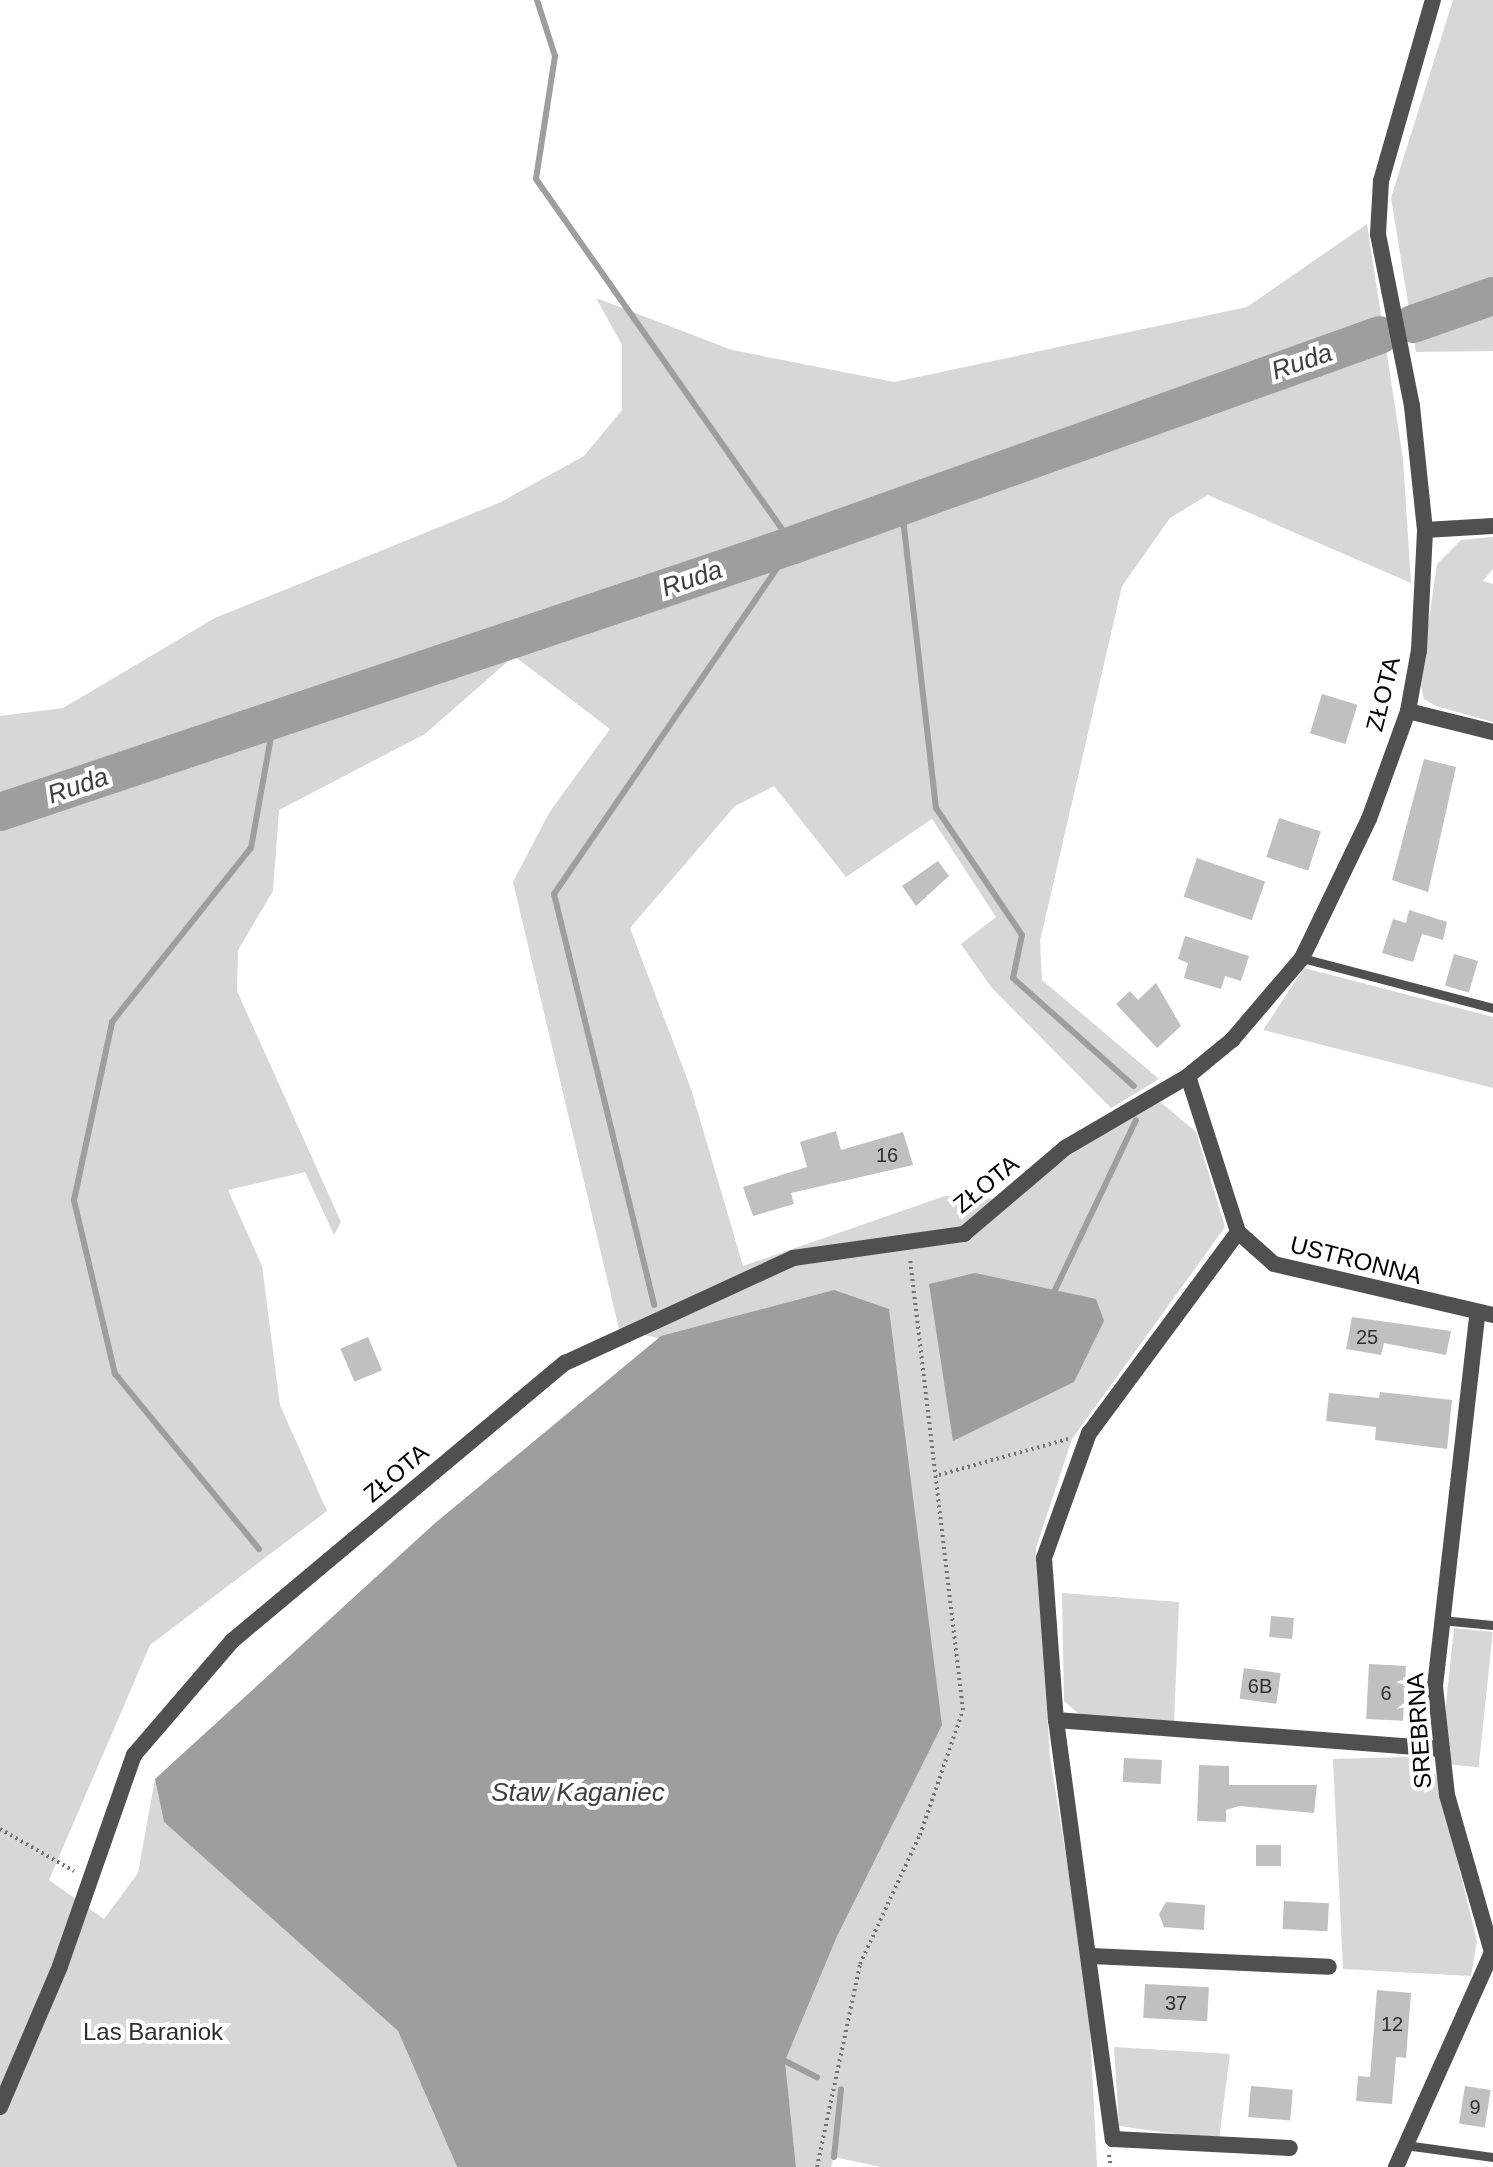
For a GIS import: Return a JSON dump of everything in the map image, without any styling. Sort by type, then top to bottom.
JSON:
[{"type":"street","name":"ZŁOTA","points":[[0,2107],[60,1966],[87,1878],[134,1755],[232,1641],[565,1363],[793,1258],[964,1234],[1112,1114],[1188,1076],[1232,1040],[1302,958],[1369,819],[1408,711],[1425,530],[1412,406],[1378,234],[1381,181],[1433,0]]},
{"type":"street","points":[[1425,530],[1493,526]]},
{"type":"street","points":[[1408,711],[1493,732]]},
{"type":"street","points":[[1188,1076],[1238,1232],[1089,1433],[1044,1558],[1056,1720],[1091,1956],[1113,2139],[1290,2148]]},
{"type":"street","name":"USTRONNA","points":[[1238,1232],[1274,1264],[1485,1315]]},
{"type":"street","name":"SREBRNA","points":[[1396,2167],[1492,1952],[1488,1914],[1447,1795],[1435,1686],[1441,1620],[1485,1315]]},
{"type":"street","points":[[1056,1720],[1442,1749]]},
{"type":"street","points":[[1091,1956],[1329,1967]]},
{"type":"lane","points":[[1302,958],[1493,1008]]},
{"type":"lane","points":[[1441,1620],[1493,1625]]},
{"type":"lane","points":[[1405,2145],[1493,2157]]},
{"type":"path","points":[[817,2167],[860,1964],[920,1835],[963,1710],[939,1475],[908,1243]]},
{"type":"path","points":[[939,1475],[1089,1433]]},
{"type":"path","points":[[0,1829],[87,1878]]},
{"type":"green space","points":[[1453,0],[1493,0],[1493,351],[1416,352],[1391,198]]},
{"type":"green space","name":"Las Baraniok","points":[[1367,224],[1403,459],[1411,583],[1208,495],[1170,518],[1122,586],[1040,941],[1042,980],[1159,1079],[1111,1108],[991,987],[961,944],[996,917],[932,819],[846,877],[774,786],[735,806],[630,928],[691,1089],[743,1266],[945,1196],[999,1199],[1047,1173],[1112,1123],[1158,1100],[1196,1132],[1225,1227],[1072,1439],[1036,1548],[1050,1757],[1088,1991],[1097,2167],[881,2167],[834,2157],[831,2167],[796,2167],[785,2061],[838,1934],[662,1339],[619,1329],[513,882],[549,813],[610,729],[514,656],[425,734],[279,810],[273,891],[238,950],[237,991],[341,1222],[334,1235],[305,1172],[228,1190],[262,1266],[280,1405],[327,1511],[150,1645],[49,1880],[104,1919],[138,1873],[155,1779],[164,1822],[398,2031],[457,2167],[0,2167],[0,716],[63,708],[215,618],[501,502],[584,456],[622,410],[622,345],[596,298],[732,350],[894,382],[1247,307]]},
{"type":"green space","points":[[1493,537],[1493,569],[1483,581],[1493,584],[1493,722],[1436,706],[1424,699],[1420,682],[1437,564],[1461,540]]},
{"type":"green space","points":[[1304,968],[1493,1017],[1493,1088],[1263,1030]]},
{"type":"green space","points":[[1062,1593],[1179,1602],[1174,1724],[1081,1716],[1064,1701]]},
{"type":"green space","points":[[1454,1628],[1493,1632],[1479,1767],[1440,1763]]},
{"type":"green space","points":[[1407,1757],[1436,1775],[1477,1941],[1471,1976],[1343,1969],[1333,1759]]},
{"type":"green space","points":[[1114,2047],[1230,2054],[1219,2140],[1119,2126]]},
{"type":"water","points":[[975,1273],[1096,1299],[1104,1321],[1074,1382],[953,1441],[929,1284]]},
{"type":"water","name":"Staw Kaganiec","points":[[834,1290],[889,1309],[942,1725],[838,1934],[785,2061],[796,2167],[457,2167],[398,2031],[164,1822],[155,1779],[434,1524],[661,1336]]},
{"type":"building","points":[[1322,694],[1357,705],[1345,744],[1310,733]]},
{"type":"building","points":[[1424,759],[1456,767],[1428,892],[1392,880]]},
{"type":"building","points":[[1279,818],[1321,832],[1308,871],[1266,857]]},
{"type":"building","points":[[1197,858],[1265,881],[1252,920],[1184,897]]},
{"type":"building","points":[[938,861],[949,876],[916,906],[902,886]]},
{"type":"building","points":[[1409,910],[1447,922],[1443,940],[1422,934],[1413,962],[1382,953],[1393,919],[1406,923]]},
{"type":"building","points":[[1185,936],[1249,956],[1241,981],[1225,976],[1221,989],[1184,978],[1188,963],[1178,959]]},
{"type":"building","points":[[1454,954],[1478,961],[1469,993],[1445,986]]},
{"type":"building","points":[[1156,983],[1181,1026],[1157,1048],[1116,1004],[1130,991],[1138,1000]]},
{"type":"building","points":[[836,1131],[841,1150],[903,1132],[913,1165],[791,1193],[794,1204],[753,1216],[743,1187],[807,1167],[800,1142]]},
{"type":"building","points":[[1352,1317],[1451,1331],[1446,1355],[1384,1343],[1381,1355],[1346,1349]]},
{"type":"building","points":[[368,1337],[382,1370],[354,1382],[340,1349]]},
{"type":"building","points":[[1380,1392],[1452,1400],[1447,1449],[1375,1440],[1376,1427],[1326,1421],[1329,1393],[1379,1398]]},
{"type":"building","points":[[1271,1616],[1294,1618],[1292,1639],[1269,1637]]},
{"type":"building","points":[[1369,1664],[1406,1666],[1403,1721],[1366,1719]]},
{"type":"building","points":[[1244,1668],[1281,1673],[1276,1704],[1240,1699]]},
{"type":"building","points":[[1124,1758],[1162,1760],[1161,1784],[1123,1782]]},
{"type":"building","points":[[1199,1765],[1229,1766],[1229,1785],[1317,1785],[1314,1813],[1239,1806],[1226,1810],[1226,1822],[1197,1821]]},
{"type":"building","points":[[1256,1845],[1281,1845],[1281,1866],[1256,1866]]},
{"type":"building","points":[[1284,1901],[1329,1903],[1327,1931],[1283,1929]]},
{"type":"building","points":[[1166,1902],[1205,1905],[1204,1930],[1164,1927],[1159,1914]]},
{"type":"building","points":[[1145,1984],[1209,1987],[1207,2021],[1143,2018]]},
{"type":"building","points":[[1377,1990],[1411,1993],[1406,2058],[1396,2057],[1392,2104],[1356,2101],[1358,2076],[1370,2077]]},
{"type":"building","points":[[1251,2086],[1293,2090],[1290,2121],[1248,2117]]},
{"type":"building","points":[[1465,2086],[1491,2090],[1485,2128],[1459,2124]]},
{"type":"waterway","points":[[537,0],[555,56],[536,179],[793,545],[554,894],[654,1305]]},
{"type":"waterway","name":"Ruda","points":[[1413,324],[1493,296]]},
{"type":"waterway","name":"Ruda","points":[[0,812],[793,545],[1380,335]]},
{"type":"waterway","points":[[901,501],[936,808],[1022,935],[1013,978],[1134,1086]]},
{"type":"waterway","points":[[259,1549],[115,1374],[74,1200],[112,1022],[251,848],[274,720]]},
{"type":"waterway","points":[[1055,1290],[1136,1120]]},
{"type":"waterway","points":[[785,2061],[817,2077]]},
{"type":"waterway","points":[[834,2157],[841,2089]]}]
